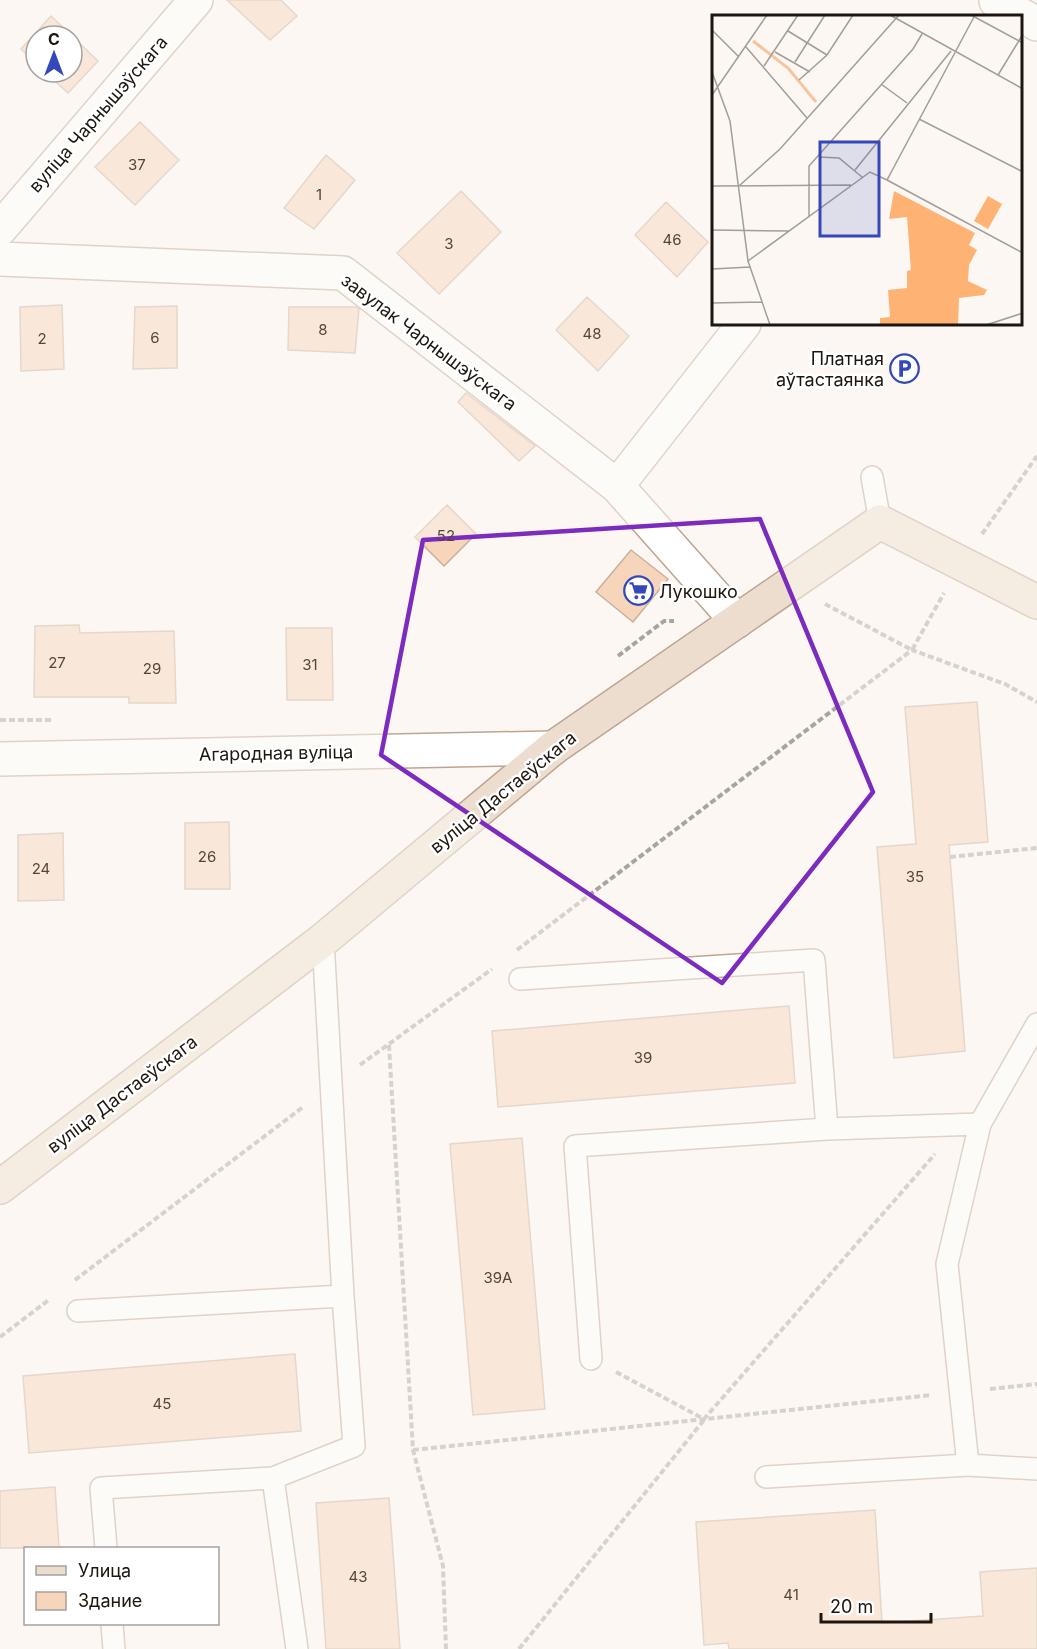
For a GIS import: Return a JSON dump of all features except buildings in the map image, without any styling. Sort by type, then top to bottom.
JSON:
[{"type":"street","name":"вуліца Чарнышэўскага","points":[[0,229],[196,0]]},
{"type":"street","points":[[984,15],[996,0],[1022,15]]},
{"type":"street","points":[[1022,15],[1037,24]]},
{"type":"street","name":"завулак Чарнышэўскага","points":[[0,259],[343,273],[617,486],[730,614]]},
{"type":"street","points":[[617,486],[742,326]]},
{"type":"street","points":[[880,522],[1037,602]]},
{"type":"street","name":"вуліца Дастаеўскага","points":[[0,1187],[323,940],[553,748],[730,614],[789,585],[880,522]]},
{"type":"street","name":"Агародная вуліца","points":[[0,759],[553,748]]},
{"type":"lane","points":[[872,477],[880,522]]},
{"type":"lane","points":[[106,1547],[101,1488],[273,1478],[354,1446],[343,1296],[323,940]]},
{"type":"lane","points":[[520,980],[814,960],[827,1129]]},
{"type":"lane","points":[[968,1465],[947,1264],[978,1133],[1037,1024]]},
{"type":"lane","points":[[591,1359],[575,1146],[827,1129],[978,1133]]},
{"type":"lane","points":[[78,1311],[343,1296]]},
{"type":"lane","points":[[766,1477],[968,1465],[1037,1469]]},
{"type":"lane","points":[[273,1478],[297,1649]]},
{"type":"lane","points":[[112,1625],[114,1649]]},
{"type":"path","points":[[789,585],[912,650]]},
{"type":"path","points":[[610,663],[664,621],[704,621],[730,614]]},
{"type":"path","points":[[0,720],[59,719]]},
{"type":"path","points":[[950,857],[1037,848]]},
{"type":"path","points":[[389,1044],[412,1450],[443,1566],[446,1649]]},
{"type":"path","points":[[519,1649],[704,1419],[943,1145],[978,1133]]},
{"type":"path","points":[[591,1359],[704,1419]]},
{"type":"path","points":[[412,1450],[1037,1384]]},
{"type":"highlighted area","points":[[760,519],[873,792],[722,983],[381,755],[423,540]]},
{"type":"place","name":"Платная аўтастаянка","points":[[905,368]]},
{"type":"place","name":"Лукошко","points":[[638,591]]}]
